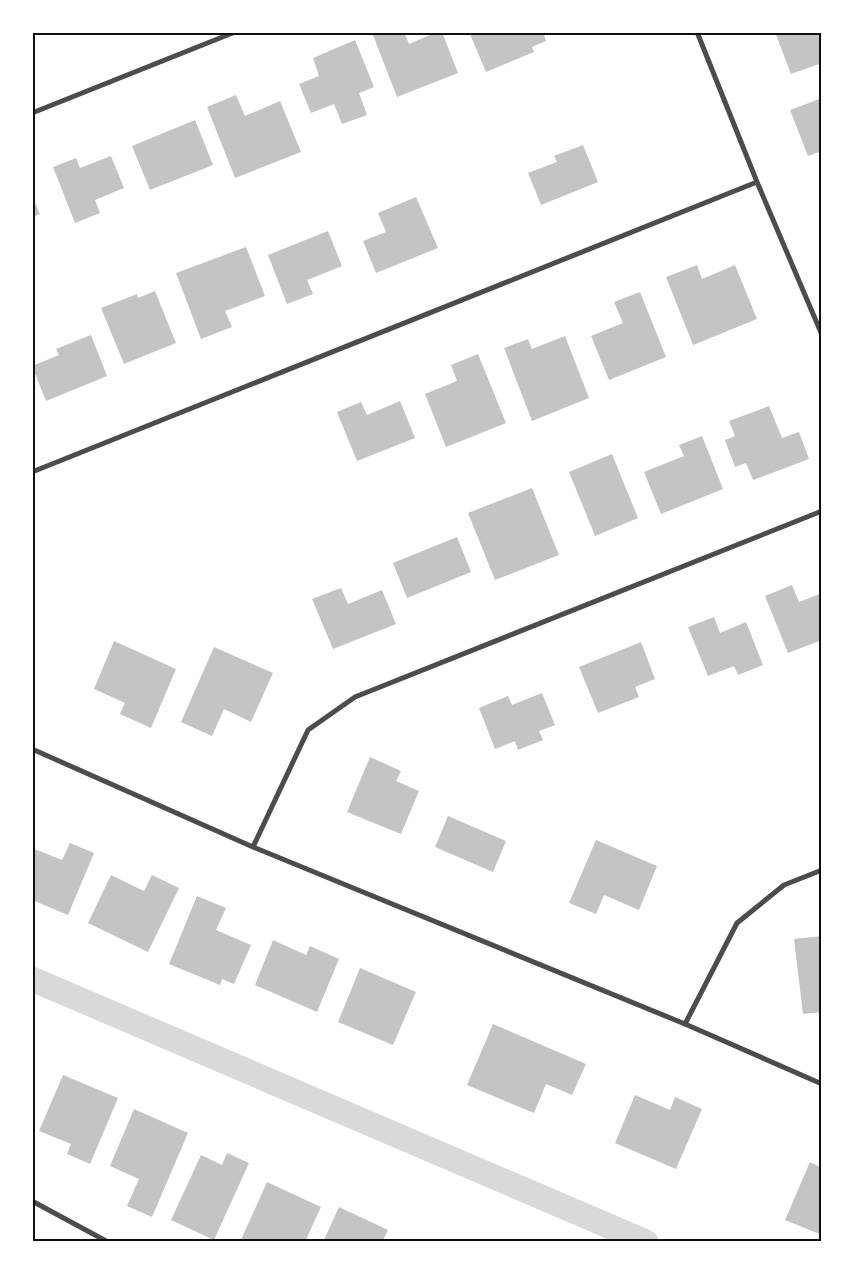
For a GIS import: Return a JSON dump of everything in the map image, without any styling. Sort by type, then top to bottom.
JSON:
[{"type":"street","points":[[32,113],[235,32]]},
{"type":"street","points":[[697,32],[757,182],[822,335]]},
{"type":"street","points":[[32,472],[757,182]]},
{"type":"street","points":[[253,847],[308,730],[354,697],[822,511]]},
{"type":"street","points":[[32,749],[253,847],[685,1024],[822,1084]]},
{"type":"street","points":[[685,1024],[737,923],[784,885],[822,870]]},
{"type":"street","points":[[33,1201],[108,1242]]},
{"type":"building","points":[[378,32],[404,32],[409,44],[437,32],[442,32],[458,73],[397,97],[373,35]]},
{"type":"building","points":[[469,32],[543,32],[546,41],[532,47],[534,52],[486,72]]},
{"type":"building","points":[[775,32],[822,32],[822,63],[791,74]]},
{"type":"building","points":[[355,40],[374,87],[359,93],[367,115],[342,124],[334,104],[311,113],[299,84],[319,76],[313,58]]},
{"type":"building","points":[[236,95],[245,116],[280,101],[301,152],[235,178],[207,107]]},
{"type":"building","points":[[822,98],[822,151],[808,156],[790,110]]},
{"type":"building","points":[[195,120],[213,165],[150,190],[132,146]]},
{"type":"building","points":[[583,145],[598,182],[541,205],[528,173],[557,162],[554,156]]},
{"type":"building","points":[[111,156],[124,188],[95,200],[100,213],[75,223],[53,167],[76,158],[80,168]]},
{"type":"building","points":[[32,196],[40,214],[32,217]]},
{"type":"building","points":[[416,197],[438,248],[376,273],[363,241],[386,232],[378,213]]},
{"type":"building","points":[[328,231],[342,266],[307,280],[313,294],[287,304],[268,255]]},
{"type":"building","points":[[246,247],[265,296],[225,311],[232,327],[201,339],[176,273]]},
{"type":"building","points":[[697,265],[702,279],[735,265],[757,319],[693,345],[666,277]]},
{"type":"building","points":[[155,291],[176,343],[124,364],[101,308],[137,294],[138,298]]},
{"type":"building","points":[[640,292],[666,357],[609,380],[591,336],[623,323],[614,302]]},
{"type":"building","points":[[91,335],[107,376],[46,401],[32,366],[59,355],[56,349]]},
{"type":"building","points":[[565,336],[589,398],[532,421],[504,348],[528,339],[532,349]]},
{"type":"building","points":[[478,354],[506,423],[446,447],[425,394],[457,381],[451,365]]},
{"type":"building","points":[[400,401],[415,438],[357,461],[337,412],[361,402],[367,415]]},
{"type":"building","points":[[769,406],[782,438],[799,432],[809,459],[753,480],[746,463],[735,467],[725,440],[735,436],[729,421]]},
{"type":"building","points":[[702,436],[723,489],[661,514],[644,472],[684,456],[679,445]]},
{"type":"building","points":[[612,454],[638,518],[595,536],[569,472]]},
{"type":"building","points":[[532,488],[559,555],[495,580],[468,513]]},
{"type":"building","points":[[457,537],[471,572],[407,598],[393,563]]},
{"type":"building","points":[[792,585],[799,602],[822,593],[822,640],[788,653],[765,596]]},
{"type":"building","points":[[341,588],[348,604],[382,590],[396,624],[333,649],[312,599]]},
{"type":"building","points":[[714,617],[720,633],[746,622],[763,665],[738,675],[734,666],[708,676],[688,627]]},
{"type":"building","points":[[114,641],[176,669],[151,728],[120,714],[125,703],[94,689]]},
{"type":"building","points":[[641,642],[655,679],[635,687],[639,697],[598,713],[579,667]]},
{"type":"building","points":[[214,647],[273,673],[251,722],[224,709],[212,736],[181,722]]},
{"type":"building","points":[[542,693],[555,725],[539,731],[543,740],[518,750],[515,741],[495,749],[479,708],[508,696],[512,705]]},
{"type":"building","points":[[370,757],[401,771],[396,781],[419,791],[401,834],[347,812]]},
{"type":"building","points":[[448,816],[506,841],[493,872],[435,847]]},
{"type":"building","points":[[596,840],[657,866],[639,910],[604,895],[596,914],[569,903]]},
{"type":"building","points":[[70,843],[94,853],[68,915],[32,900],[32,848],[62,860]]},
{"type":"building","points":[[111,875],[144,891],[152,875],[179,888],[148,952],[88,923]]},
{"type":"building","points":[[197,896],[226,908],[216,930],[251,945],[234,984],[222,979],[220,985],[169,964]]},
{"type":"building","points":[[822,936],[822,1012],[803,1014],[794,939]]},
{"type":"building","points":[[273,940],[306,955],[310,946],[339,959],[317,1012],[255,985]]},
{"type":"building","points":[[360,968],[416,992],[393,1045],[338,1022]]},
{"type":"building","points":[[493,1024],[586,1064],[572,1095],[546,1084],[534,1113],[467,1085]]},
{"type":"building","points":[[63,1075],[118,1098],[90,1164],[67,1154],[71,1144],[39,1131]]},
{"type":"building","points":[[635,1095],[670,1110],[675,1097],[702,1109],[676,1169],[615,1143]]},
{"type":"building","points":[[134,1109],[188,1133],[152,1217],[127,1206],[139,1179],[110,1166]]},
{"type":"building","points":[[227,1153],[249,1163],[214,1240],[171,1220],[201,1155],[222,1165]]},
{"type":"building","points":[[810,1162],[822,1168],[822,1235],[785,1220]]},
{"type":"building","points":[[267,1182],[321,1207],[305,1242],[240,1242]]},
{"type":"building","points":[[339,1207],[388,1230],[382,1242],[323,1242]]},
{"type":"waterway","points":[[32,979],[646,1242]]}]
